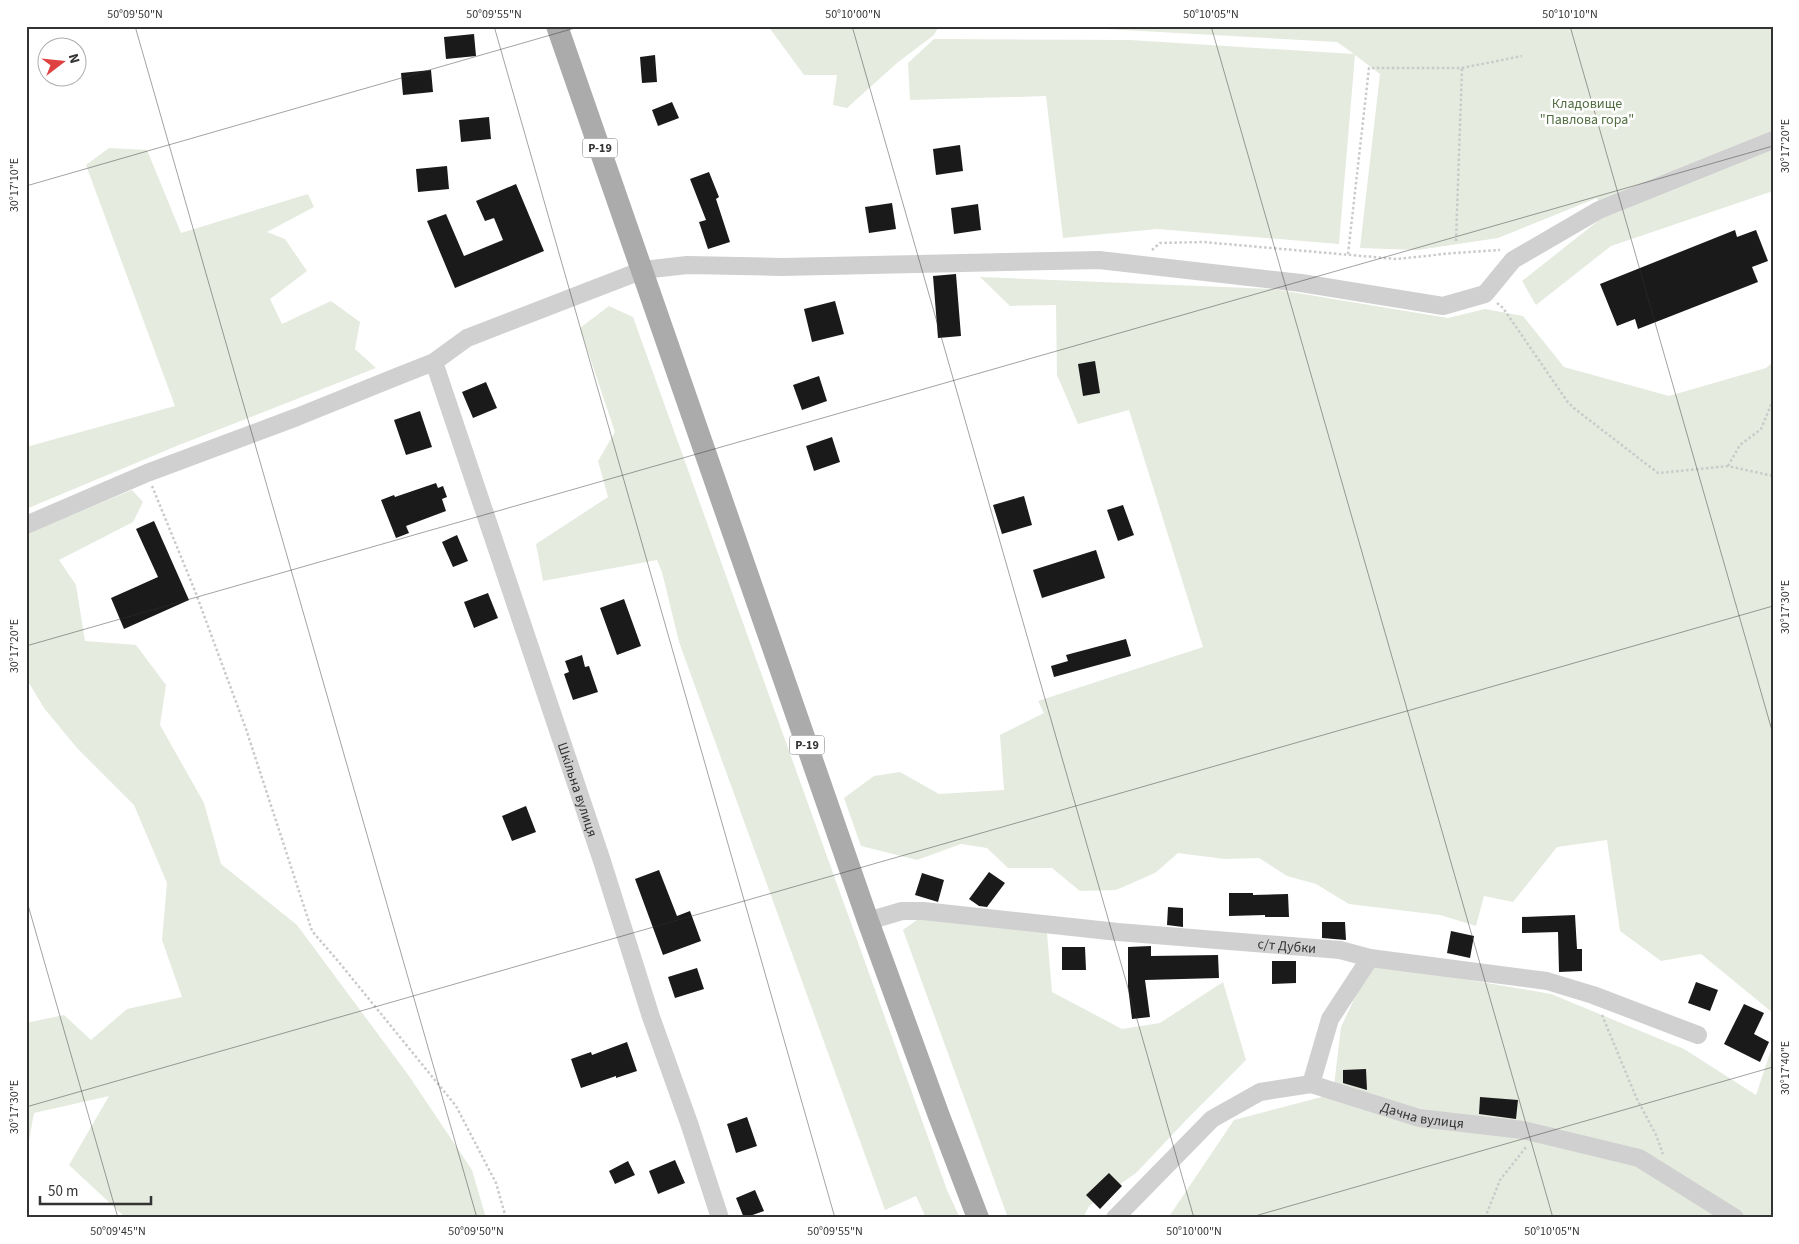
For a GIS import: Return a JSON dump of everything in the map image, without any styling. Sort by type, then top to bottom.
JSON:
[{"type":"main road","name":"Р-19","points":[[557,26],[868,921],[978,1218]]},
{"type":"street","points":[[26,525],[147,473],[297,417],[434,362],[467,338],[643,270],[687,265],[782,267],[1099,260],[1301,283],[1443,306],[1485,294],[1513,260],[1599,210],[1773,140]]},
{"type":"street","name":"Шкільна вулиця","points":[[434,362],[599,853],[651,1018],[689,1123],[720,1218]]},
{"type":"street","name":"с/т Дубки","points":[[868,921],[902,911],[923,911],[1090,929],[1340,950],[1370,958],[1547,981],[1593,995],[1698,1035]]},
{"type":"street","points":[[1115,1218],[1212,1119],[1260,1092],[1311,1084],[1330,1019],[1370,958]]},
{"type":"street","name":"Дачна вулиця","points":[[1311,1084],[1419,1118],[1523,1130],[1639,1158],[1735,1218]]},
{"type":"path","points":[[1348,254],[1369,68],[1462,68],[1522,56]]},
{"type":"path","points":[[1456,241],[1462,68]]},
{"type":"path","points":[[1135,265],[1160,243],[1203,242],[1396,259],[1499,250],[1513,260]]},
{"type":"path","points":[[1485,294],[1503,308],[1567,401],[1658,473],[1728,466],[1773,476]]},
{"type":"path","points":[[1728,466],[1740,446],[1762,429],[1773,400]]},
{"type":"path","points":[[147,473],[195,591],[246,729],[312,932],[338,960],[456,1106],[496,1183],[506,1218]]},
{"type":"path","points":[[1593,995],[1636,1097],[1656,1135],[1671,1177]]},
{"type":"path","points":[[1485,1218],[1500,1180],[1537,1133]]},
{"type":"green space","points":[[768,26],[939,26],[934,35],[897,63],[847,108],[833,105],[837,75],[804,75]]},
{"type":"green space","name":"Кладовище \"Павлова гора\"","points":[[1052,26],[1773,26],[1773,191],[1611,246],[1536,305],[1522,281],[1603,217],[1597,198],[1498,238],[1418,250],[1360,248],[1380,74],[1355,55],[1339,244],[1157,229],[1063,238],[1046,96],[910,100],[908,63],[934,39],[1130,40],[1354,54],[1337,42]]},
{"type":"green space","points":[[109,148],[147,150],[181,233],[308,194],[314,207],[267,232],[285,239],[307,271],[270,299],[282,324],[331,301],[360,322],[355,349],[376,368],[179,445],[26,509],[26,447],[175,406],[86,165]]},
{"type":"green space","points":[[980,277],[1273,289],[1448,318],[1485,309],[1523,316],[1564,367],[1669,396],[1766,368],[1773,362],[1773,1013],[1701,954],[1661,961],[1620,931],[1607,840],[1557,847],[1513,902],[1484,896],[1476,926],[1440,915],[1349,904],[1316,884],[1287,876],[1259,858],[1225,859],[1178,853],[1155,873],[1116,890],[1080,891],[1052,868],[1008,868],[987,848],[961,844],[917,860],[861,846],[844,798],[874,776],[900,772],[939,794],[1004,790],[1000,735],[1044,713],[1038,701],[1203,647],[1129,410],[1078,424],[1057,375],[1056,305],[1010,306]]},
{"type":"green space","points":[[609,306],[633,317],[947,1190],[960,1218],[926,1218],[916,1196],[885,1210],[679,642],[662,572],[657,560],[543,581],[536,544],[608,497],[598,461],[615,432],[580,328]]},
{"type":"green space","points":[[132,490],[143,502],[133,522],[59,560],[76,585],[85,641],[136,645],[166,685],[160,725],[204,803],[221,864],[297,925],[409,1076],[472,1170],[486,1218],[126,1218],[69,1165],[109,1096],[34,1113],[26,1157],[26,1023],[64,1015],[91,1040],[127,1009],[182,997],[162,940],[167,883],[134,805],[77,748],[44,708],[26,678],[26,534]]},
{"type":"green space","points":[[921,917],[1047,933],[1052,992],[1122,1029],[1160,1023],[1223,982],[1246,1060],[1136,1173],[1089,1206],[1083,1218],[1008,1218],[903,930]]},
{"type":"green space","points":[[1371,963],[1551,994],[1684,1049],[1756,1095],[1773,1044],[1773,1218],[1168,1218],[1234,1120],[1333,1094],[1341,1027]]},
{"type":"building","points":[[474,34],[476,56],[446,59],[444,37]]},
{"type":"building","points":[[655,55],[657,82],[642,83],[640,57]]},
{"type":"building","points":[[431,70],[433,92],[403,95],[401,73]]},
{"type":"building","points":[[672,102],[679,118],[658,126],[652,110]]},
{"type":"building","points":[[489,117],[491,139],[461,142],[459,120]]},
{"type":"building","points":[[960,145],[963,171],[936,175],[933,149]]},
{"type":"building","points":[[447,166],[449,189],[418,192],[416,169]]},
{"type":"building","points":[[709,172],[719,197],[716,199],[730,242],[708,249],[699,222],[706,220],[690,179]]},
{"type":"building","points":[[516,184],[544,251],[455,288],[427,221],[446,214],[464,256],[503,240],[494,218],[485,221],[476,201]]},
{"type":"building","points":[[892,203],[896,229],[869,233],[865,207]]},
{"type":"building","points":[[978,204],[981,230],[954,234],[951,208]]},
{"type":"building","points":[[1735,230],[1737,237],[1756,230],[1768,261],[1752,267],[1758,282],[1638,329],[1635,319],[1617,326],[1600,284]]},
{"type":"building","points":[[956,274],[961,336],[938,338],[933,276]]},
{"type":"building","points":[[835,301],[844,334],[812,342],[804,309]]},
{"type":"building","points":[[1095,361],[1100,393],[1083,396],[1078,364]]},
{"type":"building","points":[[819,376],[827,401],[802,410],[793,385]]},
{"type":"building","points":[[486,382],[497,408],[473,418],[462,392]]},
{"type":"building","points":[[420,411],[432,447],[406,455],[394,420]]},
{"type":"building","points":[[832,437],[840,462],[814,471],[806,446]]},
{"type":"building","points":[[436,483],[438,488],[443,486],[447,497],[442,499],[446,511],[406,526],[409,533],[396,538],[381,500]]},
{"type":"building","points":[[1024,496],[1032,525],[1002,534],[993,505]]},
{"type":"building","points":[[1123,505],[1134,535],[1118,541],[1107,510]]},
{"type":"building","points":[[154,521],[189,600],[124,629],[111,598],[158,577],[136,529]]},
{"type":"building","points":[[457,535],[468,561],[453,567],[442,542]]},
{"type":"building","points":[[1096,550],[1105,578],[1042,598],[1033,570]]},
{"type":"building","points":[[488,593],[498,618],[474,628],[464,602]]},
{"type":"building","points":[[624,599],[641,646],[617,655],[600,608]]},
{"type":"building","points":[[1126,639],[1131,656],[1054,677],[1051,666],[1068,661],[1066,655]]},
{"type":"building","points":[[582,655],[585,667],[589,666],[598,692],[573,700],[564,674],[569,672],[565,661]]},
{"type":"building","points":[[526,806],[536,832],[512,841],[502,816]]},
{"type":"building","points":[[659,870],[677,916],[690,911],[701,941],[663,955],[635,879]]},
{"type":"building","points":[[989,872],[1005,883],[987,907],[979,906],[969,899]]},
{"type":"building","points":[[922,873],[944,880],[938,902],[915,895]]},
{"type":"building","points":[[1229,893],[1253,893],[1253,895],[1288,894],[1289,917],[1265,917],[1265,915],[1229,916]]},
{"type":"building","points":[[1168,907],[1183,908],[1183,927],[1167,925]]},
{"type":"building","points":[[1575,915],[1577,949],[1582,949],[1582,971],[1559,972],[1558,932],[1522,933],[1522,917]]},
{"type":"building","points":[[1322,922],[1345,922],[1346,940],[1322,938]]},
{"type":"building","points":[[1451,931],[1474,936],[1470,958],[1447,953]]},
{"type":"building","points":[[1151,946],[1151,956],[1218,955],[1219,978],[1145,980],[1150,1017],[1132,1019],[1128,987],[1128,947]]},
{"type":"building","points":[[1062,947],[1085,947],[1086,970],[1062,970]]},
{"type":"building","points":[[1272,961],[1296,961],[1296,983],[1272,984]]},
{"type":"building","points":[[697,968],[704,989],[675,998],[668,977]]},
{"type":"building","points":[[1696,982],[1718,990],[1710,1011],[1688,1003]]},
{"type":"building","points":[[1744,1004],[1764,1013],[1754,1034],[1769,1042],[1760,1062],[1724,1044]]},
{"type":"building","points":[[627,1042],[637,1071],[581,1088],[571,1059],[591,1052],[592,1055]]},
{"type":"building","points":[[1366,1069],[1367,1090],[1343,1083],[1343,1070]]},
{"type":"building","points":[[1480,1097],[1518,1100],[1516,1119],[1479,1114]]},
{"type":"building","points":[[747,1117],[757,1146],[736,1153],[727,1124]]},
{"type":"building","points":[[675,1160],[685,1183],[658,1194],[649,1171]]},
{"type":"building","points":[[628,1161],[635,1175],[615,1184],[609,1171]]},
{"type":"building","points":[[1109,1173],[1122,1186],[1100,1209],[1086,1195]]},
{"type":"building","points":[[755,1190],[764,1211],[744,1218],[736,1198]]}]
